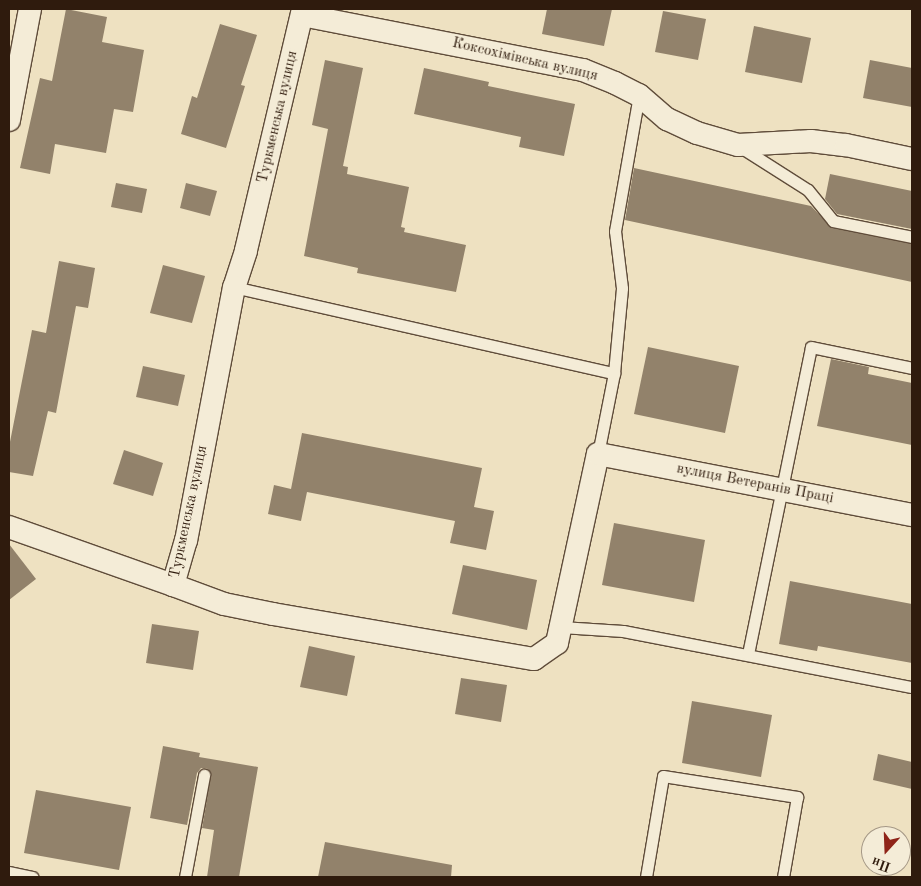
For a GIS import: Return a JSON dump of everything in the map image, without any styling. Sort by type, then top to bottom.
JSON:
[{"type":"street","points":[[9,120],[30,9]]},
{"type":"street","name":"Коксохімівська вулиця","points":[[302,12],[583,70],[639,95],[667,118],[696,133],[738,145],[811,141],[846,145],[912,159]]},
{"type":"street","name":"Туркменська вулиця","points":[[302,12],[246,251],[234,287],[186,540],[173,585],[224,604],[534,659],[557,643],[598,454]]},
{"type":"street","name":"вулиця Ветеранів Праці","points":[[598,454],[912,515]]},
{"type":"street","points":[[9,527],[173,585]]},
{"type":"lane","points":[[598,454],[614,373],[622,288],[614,231],[639,95]]},
{"type":"lane","points":[[738,145],[808,190],[833,221],[912,237]]},
{"type":"lane","points":[[234,287],[614,373]]},
{"type":"lane","points":[[748,654],[811,347],[912,368]]},
{"type":"lane","points":[[561,627],[623,631],[912,687]]},
{"type":"lane","points":[[185,877],[204,775]]},
{"type":"lane","points":[[646,877],[663,776],[797,797],[783,877]]},
{"type":"lane","points":[[9,872],[32,877]]},
{"type":"building","points":[[66,9],[107,17],[102,42],[144,50],[133,112],[114,109],[106,153],[55,144],[50,174],[20,168],[40,78],[52,81]]},
{"type":"building","points":[[547,9],[612,9],[604,46],[542,34]]},
{"type":"building","points":[[663,11],[706,19],[698,60],[655,52]]},
{"type":"building","points":[[220,24],[257,35],[241,85],[245,86],[226,148],[181,134],[192,96],[197,98]]},
{"type":"building","points":[[754,26],[811,38],[802,83],[745,72]]},
{"type":"building","points":[[325,60],[363,68],[343,166],[348,167],[347,174],[409,187],[401,227],[405,228],[404,232],[466,245],[456,292],[357,273],[358,268],[304,256],[328,129],[312,125]]},
{"type":"building","points":[[870,60],[912,68],[912,107],[863,98]]},
{"type":"building","points":[[424,68],[489,82],[488,86],[575,104],[564,156],[519,147],[521,137],[414,114]]},
{"type":"building","points":[[634,168],[811,206],[832,228],[912,244],[912,282],[625,220]]},
{"type":"building","points":[[830,174],[912,191],[912,229],[837,214],[825,199]]},
{"type":"building","points":[[116,183],[147,189],[142,213],[111,207]]},
{"type":"building","points":[[186,183],[217,191],[210,216],[180,208]]},
{"type":"building","points":[[59,261],[95,268],[88,308],[76,306],[56,413],[48,411],[33,476],[9,472],[9,447],[32,330],[46,333]]},
{"type":"building","points":[[163,265],[205,276],[192,323],[150,313]]},
{"type":"building","points":[[648,347],[739,366],[725,433],[634,414]]},
{"type":"building","points":[[831,359],[869,367],[868,374],[912,383],[912,445],[817,426]]},
{"type":"building","points":[[143,366],[185,375],[178,406],[136,397]]},
{"type":"building","points":[[302,433],[482,468],[474,507],[494,511],[486,550],[450,543],[455,521],[307,492],[301,521],[268,514],[274,485],[291,489]]},
{"type":"building","points":[[124,450],[163,463],[153,496],[113,484]]},
{"type":"building","points":[[614,523],[705,540],[694,602],[602,585]]},
{"type":"building","points":[[9,544],[36,579],[9,600]]},
{"type":"building","points":[[463,565],[537,580],[527,630],[452,614]]},
{"type":"building","points":[[790,581],[912,604],[912,663],[818,646],[817,651],[779,644]]},
{"type":"building","points":[[152,624],[199,631],[193,670],[146,663]]},
{"type":"building","points":[[309,646],[355,656],[347,696],[300,687]]},
{"type":"building","points":[[461,678],[507,685],[501,722],[455,714]]},
{"type":"building","points":[[692,701],[772,715],[761,777],[682,763]]},
{"type":"building","points":[[163,746],[200,753],[199,757],[258,767],[239,877],[207,877],[214,830],[202,828],[211,776],[208,769],[201,768],[197,773],[187,825],[150,818]]},
{"type":"building","points":[[878,754],[912,762],[912,789],[873,780]]},
{"type":"building","points":[[36,790],[131,807],[119,870],[24,853]]},
{"type":"building","points":[[325,842],[452,865],[451,877],[318,877]]}]
